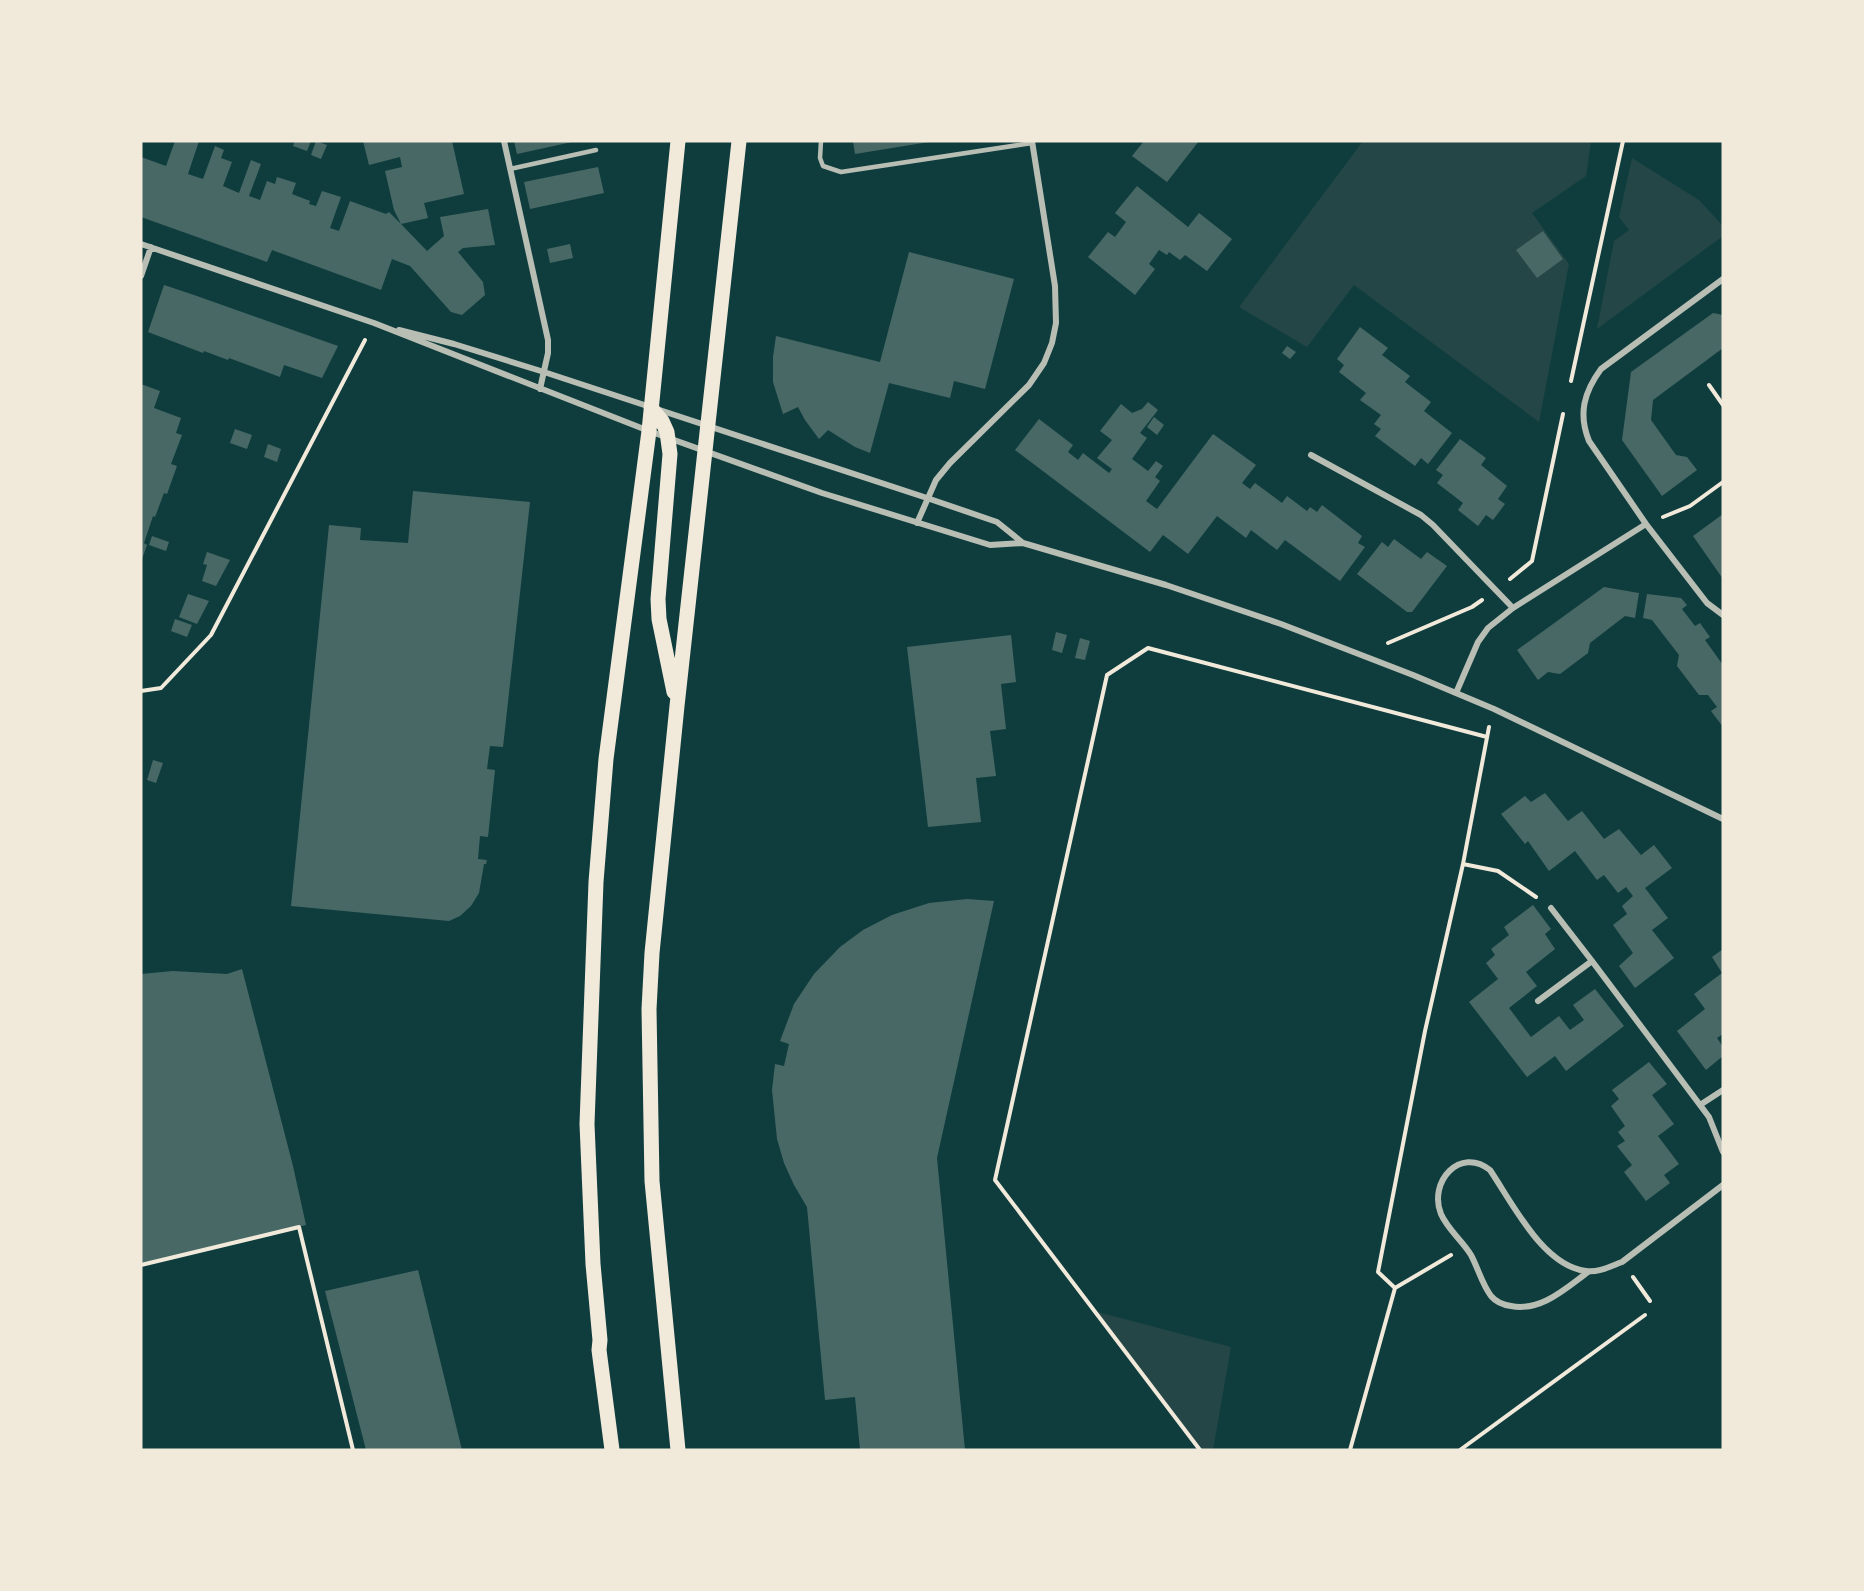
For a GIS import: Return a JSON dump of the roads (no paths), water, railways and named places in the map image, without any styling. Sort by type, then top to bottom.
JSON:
[{"type":"main road","points":[[612,1450],[599,1350],[587,1124],[596,882],[606,759],[649,431],[678,141]]},
{"type":"main road","points":[[678,1450],[652,1181],[649,1020],[652,953],[739,141]]},
{"type":"main road","points":[[651,408],[662,422],[668,438],[669,466],[658,599],[677,706]]},
{"type":"street","points":[[504,141],[548,340],[540,389]]},
{"type":"street","points":[[916,524],[942,472],[1029,385],[1044,363],[1052,343],[1056,323],[1055,286],[1032,142]]},
{"type":"street","points":[[141,243],[374,323],[754,470],[916,524],[990,545],[1023,543],[1240,609],[1494,709],[1723,819]]},
{"type":"street","points":[[141,276],[151,247]]},
{"type":"street","points":[[1723,279],[1601,369],[1591,382],[1583,409],[1584,429],[1589,441],[1646,524],[1707,603],[1723,615]]},
{"type":"street","points":[[374,323],[454,344],[544,372],[927,498],[997,522],[1023,543]]},
{"type":"street","points":[[1311,455],[1421,515],[1513,608]]},
{"type":"street","points":[[1456,693],[1478,642],[1488,628],[1513,608],[1646,524]]},
{"type":"street","points":[[1551,908],[1700,1104],[1709,1117],[1723,1152]]},
{"type":"street","points":[[1538,1001],[1592,961]]},
{"type":"street","points":[[1700,1104],[1723,1090]]},
{"type":"street","points":[[1588,1272],[1570,1267],[1545,1250],[1490,1170],[1482,1164],[1472,1162],[1454,1167],[1447,1173],[1438,1192],[1441,1214],[1447,1225],[1466,1246],[1493,1298],[1511,1306],[1528,1307],[1541,1304],[1588,1272],[1608,1268],[1622,1262],[1723,1185]]},
{"type":"lane","points":[[821,141],[820,158],[823,166],[841,172],[1032,142]]},
{"type":"lane","points":[[510,169],[597,150]]}]
